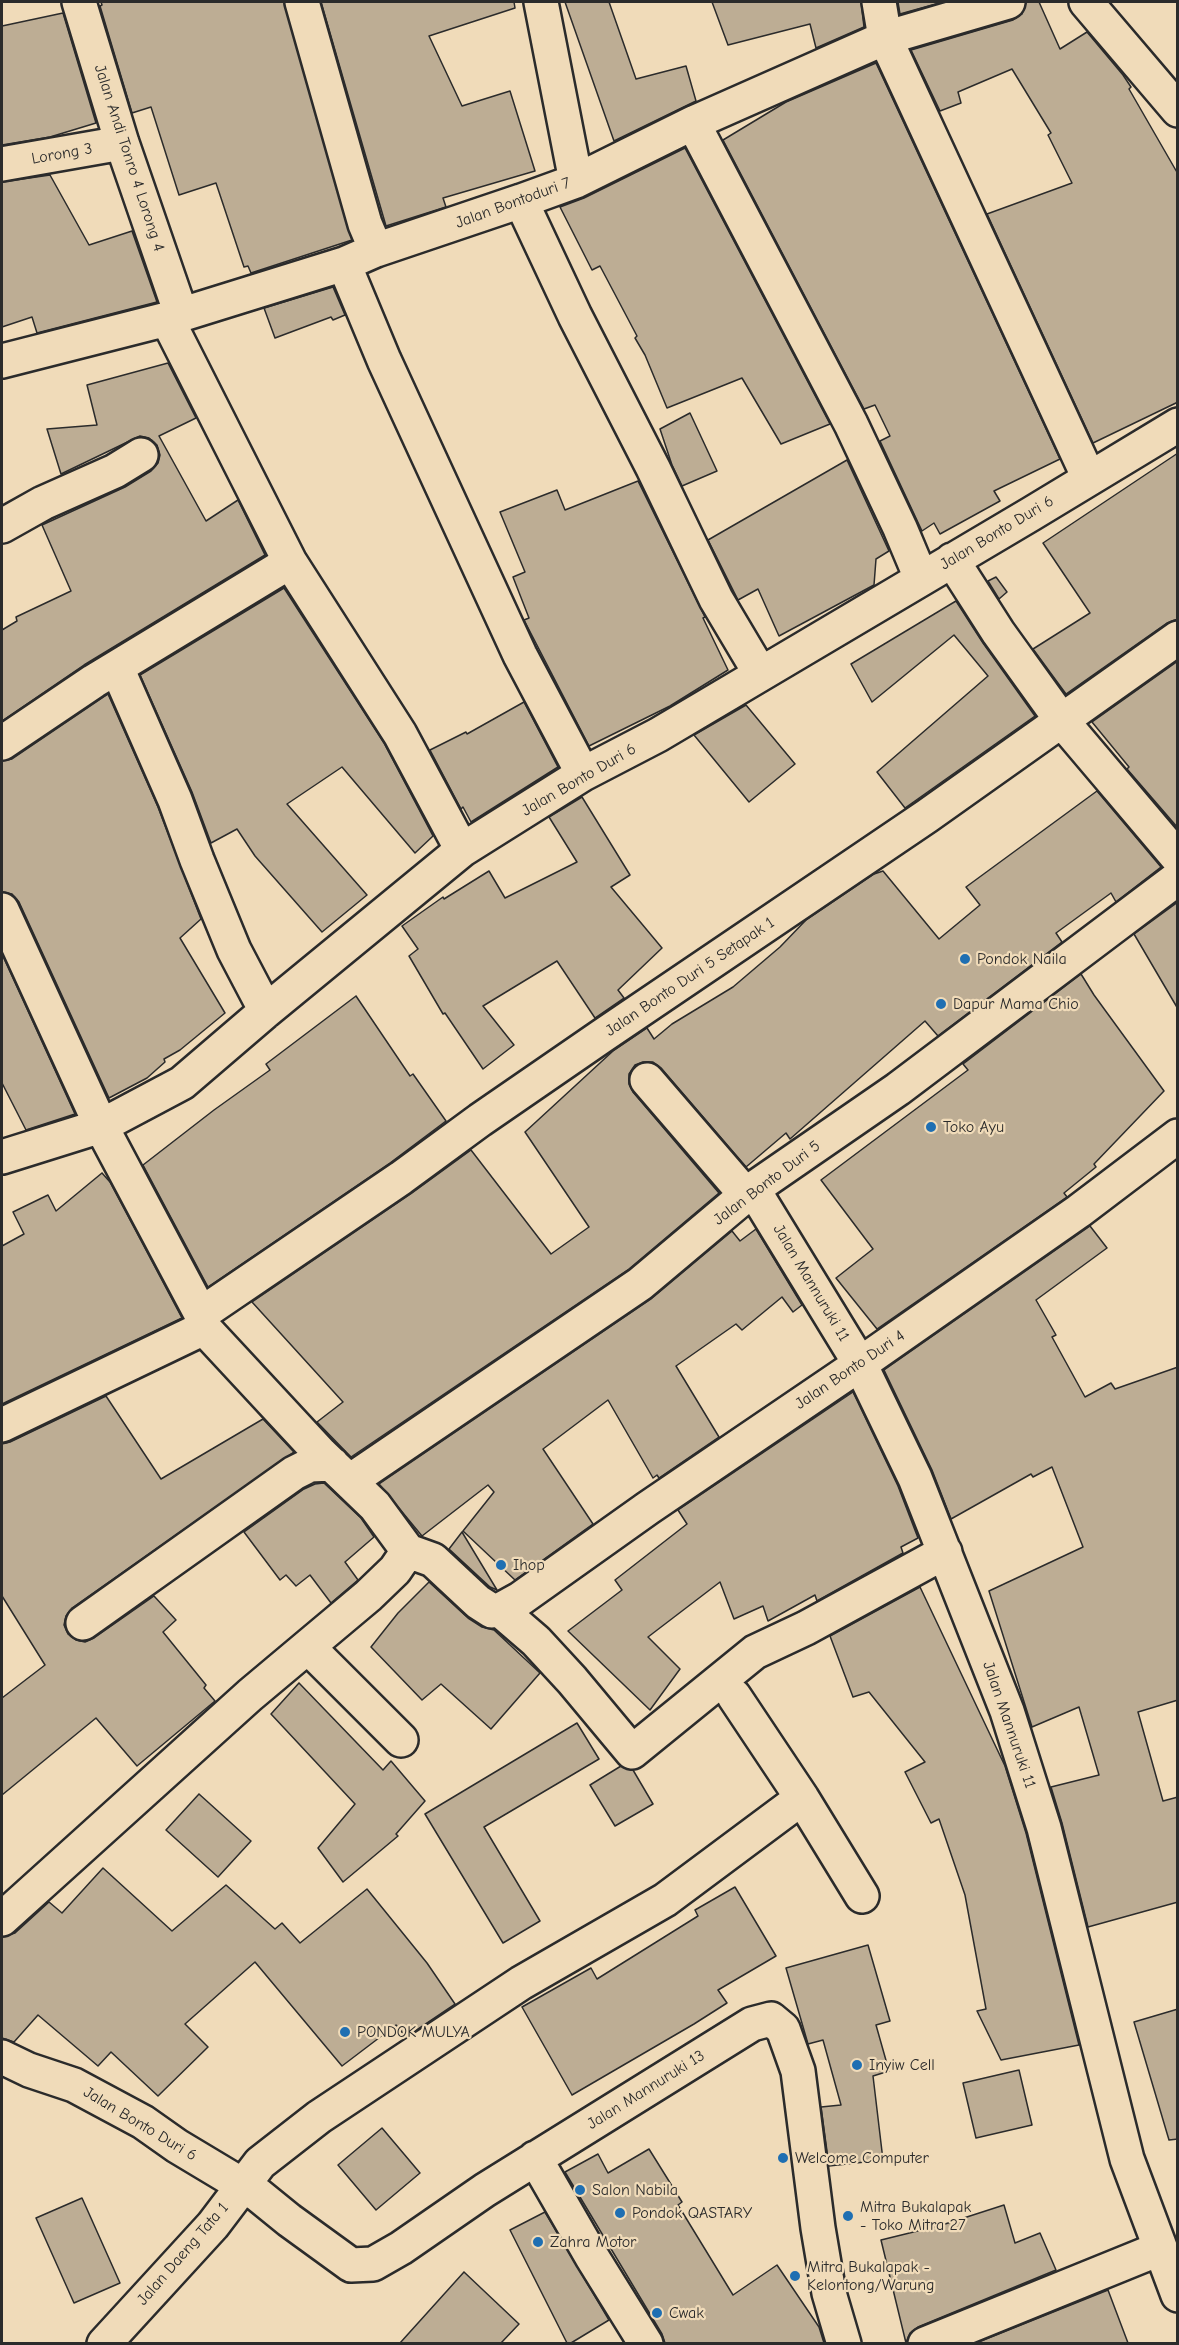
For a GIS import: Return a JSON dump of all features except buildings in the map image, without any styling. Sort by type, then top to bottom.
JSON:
[{"type":"street","name":"Jalan Andi Tonro 4 Lorong 4","points":[[79,2],[174,316],[290,561],[400,734],[462,850]]},
{"type":"street","points":[[302,2],[365,224],[376,250]]},
{"type":"street","points":[[541,2],[576,181]]},
{"type":"street","points":[[879,2],[885,38],[1089,478]]},
{"type":"street","name":"Jalan Bontoduri 7","points":[[2,362],[174,316],[344,264],[376,250],[521,201],[576,181],[693,123],[885,38],[1008,2]]},
{"type":"street","points":[[1086,2],[1178,110]]},
{"type":"street","points":[[693,123],[851,424],[921,578]]},
{"type":"street","name":"Lorong 3","points":[[2,164],[122,143]]},
{"type":"street","points":[[521,201],[575,316],[653,468],[716,599],[760,674]]},
{"type":"street","points":[[344,264],[384,360],[520,655],[583,774]]},
{"type":"street","name":"Jalan Bonto Duri 6","points":[[2,1157],[101,1126],[182,1083],[462,850],[583,774],[658,735],[1178,425]]},
{"type":"street","points":[[2,526],[43,503],[115,471],[141,455]]},
{"type":"street","points":[[952,560],[998,632],[1062,721],[1178,858]]},
{"type":"street","points":[[2,743],[94,681],[290,561]]},
{"type":"street","name":"Jalan Bonto Duri 5 Setapak 1","points":[[2,1425],[203,1321],[546,1075],[927,816],[1178,638]]},
{"type":"street","points":[[117,668],[175,800],[196,860],[234,951],[266,1011]]},
{"type":"street","name":"Jalan Bonto Duri 5","points":[[83,1623],[294,1473],[310,1465],[341,1473],[640,1284],[749,1192],[898,1089],[1178,878]]},
{"type":"street","points":[[2,910],[101,1126],[203,1321],[341,1473],[375,1506],[408,1551],[434,1560],[486,1609],[510,1604],[536,1641],[632,1752],[755,1652],[806,1628],[945,1552]]},
{"type":"street","name":"Jalan Mannuruki 11","points":[[647,1080],[749,1192],[860,1364],[915,1478],[1007,1711],[1044,1828],[1127,2159],[1178,2295]]},
{"type":"street","name":"Jalan Bonto Duri 4","points":[[510,1604],[1079,1211],[1178,1136]]},
{"type":"street","points":[[2,1919],[242,1702],[368,1596],[394,1570],[408,1551]]},
{"type":"street","points":[[308,1647],[400,1740]]},
{"type":"street","points":[[734,1696],[802,1798],[862,1896]]},
{"type":"street","name":"Jalan Daeng Tata 1","points":[[104,2343],[213,2225],[251,2174],[319,2117],[521,1983],[665,1900],[802,1798]]},
{"type":"street","name":"Jalan Mannuruki 13","points":[[251,2174],[257,2194],[289,2220],[351,2265],[373,2264],[401,2248],[535,2158],[752,2024],[771,2019],[783,2029],[798,2072],[829,2293],[844,2343]]},
{"type":"street","name":"Jalan Bonto Duri 6","points":[[2,2056],[29,2070],[74,2085],[143,2122],[177,2146],[251,2174]]},
{"type":"street","points":[[535,2158],[592,2257],[646,2343]]},
{"type":"street","points":[[925,2343],[1159,2248]]},
{"type":"place","name":"Pondok Naila","points":[[965,959]]},
{"type":"place","name":"Dapur Mama Chio","points":[[941,1004]]},
{"type":"place","name":"Toko Ayu","points":[[931,1127]]},
{"type":"place","name":"Ihop","points":[[501,1565]]},
{"type":"place","name":"PONDOK MULYA","points":[[345,2032]]},
{"type":"place","name":"Inyiw Cell","points":[[857,2065]]},
{"type":"place","name":"Welcome Computer","points":[[783,2158]]},
{"type":"place","name":"Salon Nabila","points":[[580,2190]]},
{"type":"place","name":"Pondok QASTARY","points":[[620,2213]]},
{"type":"place","name":"Mitra Bukalapak - Toko Mitra 27","points":[[848,2216]]},
{"type":"place","name":"Zahra Motor","points":[[538,2242]]},
{"type":"place","name":"Mitra Bukalapak - Kelontong/Warung","points":[[795,2276]]},
{"type":"place","name":"Cwak","points":[[657,2313]]}]
